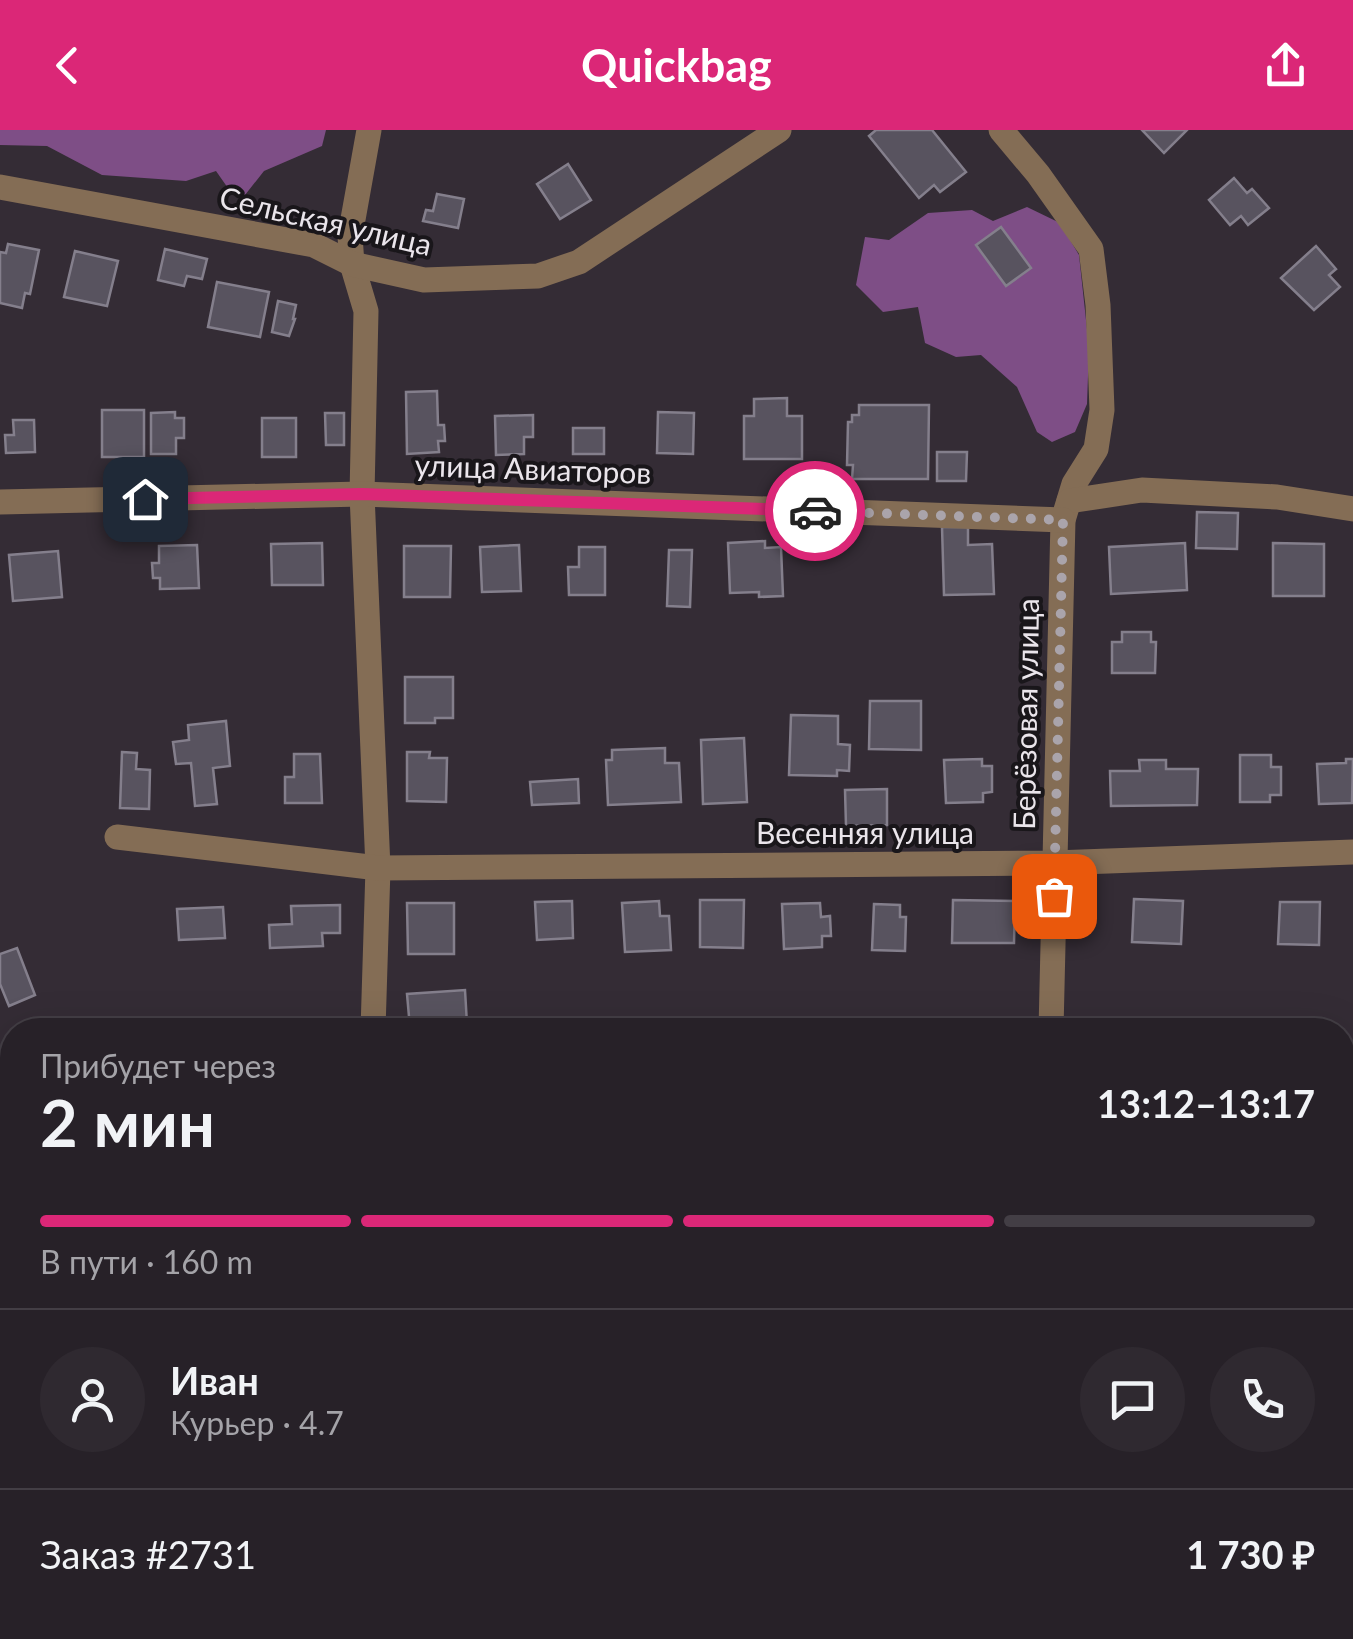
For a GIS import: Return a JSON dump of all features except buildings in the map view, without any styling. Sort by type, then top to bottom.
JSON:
[{"type":"street","points":[[368,130],[350,236],[352,264],[366,311],[362,494],[378,868],[373,1018]]},
{"type":"street","name":"Сельская улица","points":[[0,187],[314,245],[352,264],[424,280],[538,276],[580,262],[779,130]]},
{"type":"street","points":[[1001,130],[1038,174],[1091,250],[1098,305],[1102,410],[1096,450],[1074,484],[1066,510]]},
{"type":"street","name":"улица Авиаторов","points":[[0,502],[362,494],[1066,510],[1142,490],[1277,497],[1353,510]]},
{"type":"street","name":"Берёзовая улица","points":[[1051,1018],[1066,510]]},
{"type":"street","name":"Весенняя улица","points":[[117,837],[378,868],[1054,862],[1353,852]]},
{"type":"shaded area","points":[[0,130],[326,130],[322,146],[264,171],[245,195],[230,191],[216,171],[186,181],[102,175],[47,146],[0,145]]},
{"type":"shaded area","points":[[1027,207],[1060,223],[1079,255],[1089,348],[1087,404],[1075,432],[1052,442],[1037,432],[1017,387],[981,355],[956,357],[925,343],[918,307],[883,312],[856,285],[865,237],[889,240],[928,213],[972,210],[993,221]]},
{"type":"way so far","points":[[815,511],[1063,520],[1054,896]]},
{"type":"route","points":[[145,499],[362,494],[815,511]]}]
